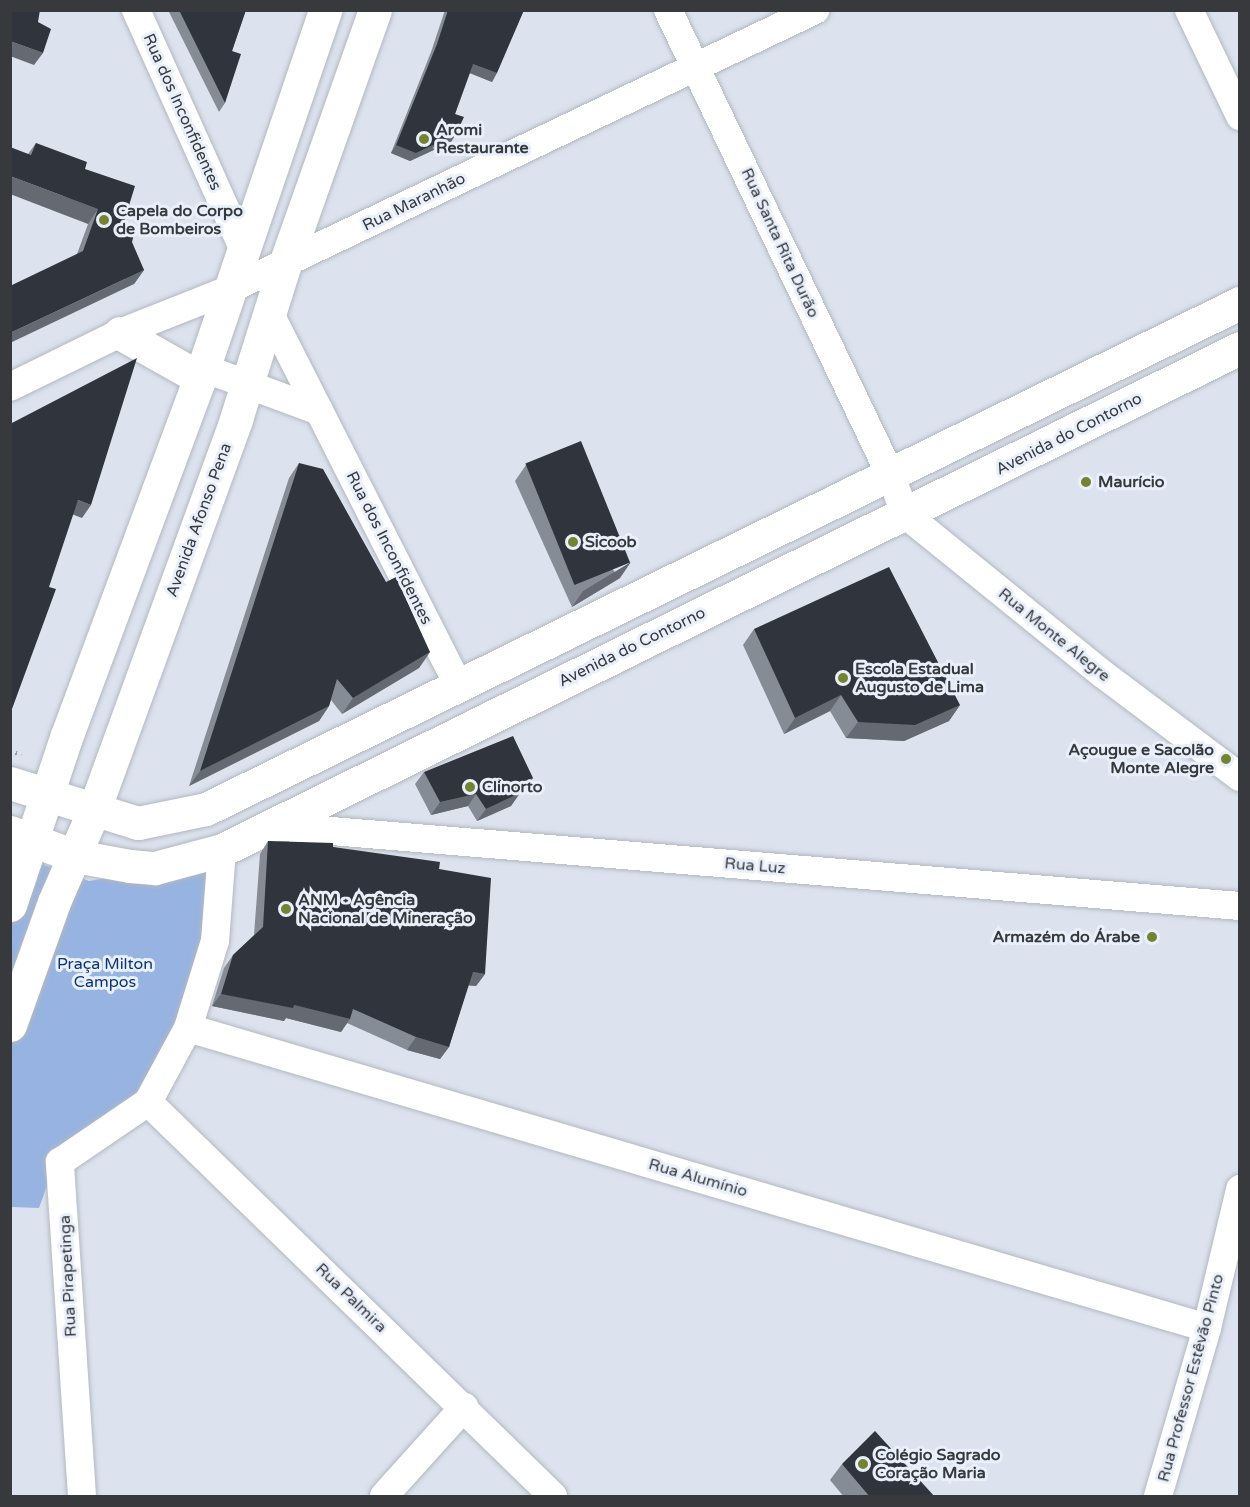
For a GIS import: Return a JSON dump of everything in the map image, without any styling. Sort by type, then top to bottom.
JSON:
[{"type":"main road","points":[[10,905],[22,837],[47,795],[201,373],[226,291],[325,10]]},
{"type":"main road","name":"Avenida Afonso Pena","points":[[10,1025],[54,902],[94,810],[246,383],[285,264],[375,10]]},
{"type":"main road","points":[[10,783],[138,823],[206,809],[891,476],[1239,303]]},
{"type":"main road","points":[[120,333],[201,373]]},
{"type":"main road","name":"Avenida do Contorno","points":[[22,837],[75,856],[155,868],[222,850],[1239,348]]},
{"type":"street","name":"Rua dos Inconfidentes","points":[[136,10],[242,246]]},
{"type":"street","name":"Rua Santa Rita Durão","points":[[668,10],[697,65],[891,476]]},
{"type":"street","name":"Rua Maranhão","points":[[10,387],[120,333],[226,291],[285,264],[815,10]]},
{"type":"street","points":[[1189,10],[1239,116]]},
{"type":"street","name":"Rua dos Inconfidentes","points":[[269,312],[459,686]]},
{"type":"street","points":[[201,373],[246,383],[319,411]]},
{"type":"street","points":[[891,476],[905,514]]},
{"type":"street","name":"Rua Monte Alegre","points":[[905,514],[1104,675],[1239,777]]},
{"type":"street","name":"Rua Luz","points":[[271,826],[1239,906]]},
{"type":"street","points":[[148,1102],[188,1028],[214,941],[222,850]]},
{"type":"street","name":"Rua Alumínio","points":[[188,1028],[1207,1328]]},
{"type":"street","name":"Rua Palmira","points":[[148,1102],[464,1407],[553,1497]]},
{"type":"street","name":"Rua Pirapetinga","points":[[82,1497],[60,1162],[148,1102]]},
{"type":"street","name":"Rua Professor Estêvão Pinto","points":[[1158,1497],[1207,1328],[1239,1189]]},
{"type":"street","points":[[384,1497],[464,1407]]},
{"type":"green space","name":"Praça Milton Campos","points":[[11,853],[89,881],[214,860],[213,938],[146,1099],[56,1161],[39,1208],[11,1207]]},
{"type":"building","points":[[10,10],[40,10],[38,22],[51,29],[43,53],[10,41]]},
{"type":"building","points":[[179,10],[246,10],[232,51],[241,54],[225,103]]},
{"type":"building","points":[[448,10],[524,10],[497,73],[473,64],[455,114],[464,117],[456,134],[416,153],[396,145],[437,44]]},
{"type":"building","points":[[36,143],[87,162],[85,169],[135,186],[123,225],[135,230],[132,242],[144,270],[10,333],[10,286],[83,251],[98,209],[10,176],[10,147],[31,155]]},
{"type":"building","points":[[137,358],[91,505],[78,500],[49,587],[56,589],[12,709],[10,709],[10,424]]},
{"type":"building","points":[[581,441],[630,562],[574,585],[525,463]]},
{"type":"building","points":[[299,463],[323,469],[386,582],[396,577],[430,652],[353,698],[337,679],[329,706],[200,771]]},
{"type":"building","name":"Escola Estadual Augusto de Lima","points":[[889,567],[960,705],[915,725],[858,722],[841,695],[795,718],[754,629]]},
{"type":"building","name":"Clinorto","points":[[513,736],[533,778],[518,784],[520,793],[486,809],[476,794],[440,802],[424,772]]},
{"type":"building","points":[[268,841],[333,843],[333,847],[440,862],[439,869],[491,878],[485,974],[473,972],[449,1047],[416,1037],[353,1009],[350,1019],[294,1005],[293,1008],[221,994],[233,955],[263,927]]},
{"type":"building","points":[[875,1431],[935,1497],[870,1497],[842,1464]]},
{"type":"place","name":"Aromi Restaurante","points":[[424,139]]},
{"type":"place","name":"Capela do Corpo de Bombeiros","points":[[104,220]]},
{"type":"place","name":"Maurício","points":[[1086,482]]},
{"type":"place","name":"Sicoob","points":[[573,542]]},
{"type":"place","name":"Escola Estadual Augusto de Lima","points":[[843,678]]},
{"type":"place","name":"Açougue e Sacolão Monte Alegre","points":[[1226,759]]},
{"type":"place","name":"Clinorto","points":[[470,787]]},
{"type":"place","name":"ANM - Agência Nacional de Mineração","points":[[286,909]]},
{"type":"place","name":"Armazém do Árabe","points":[[1152,937]]},
{"type":"place","name":"Colégio Sagrado Coração Maria","points":[[863,1464]]}]
